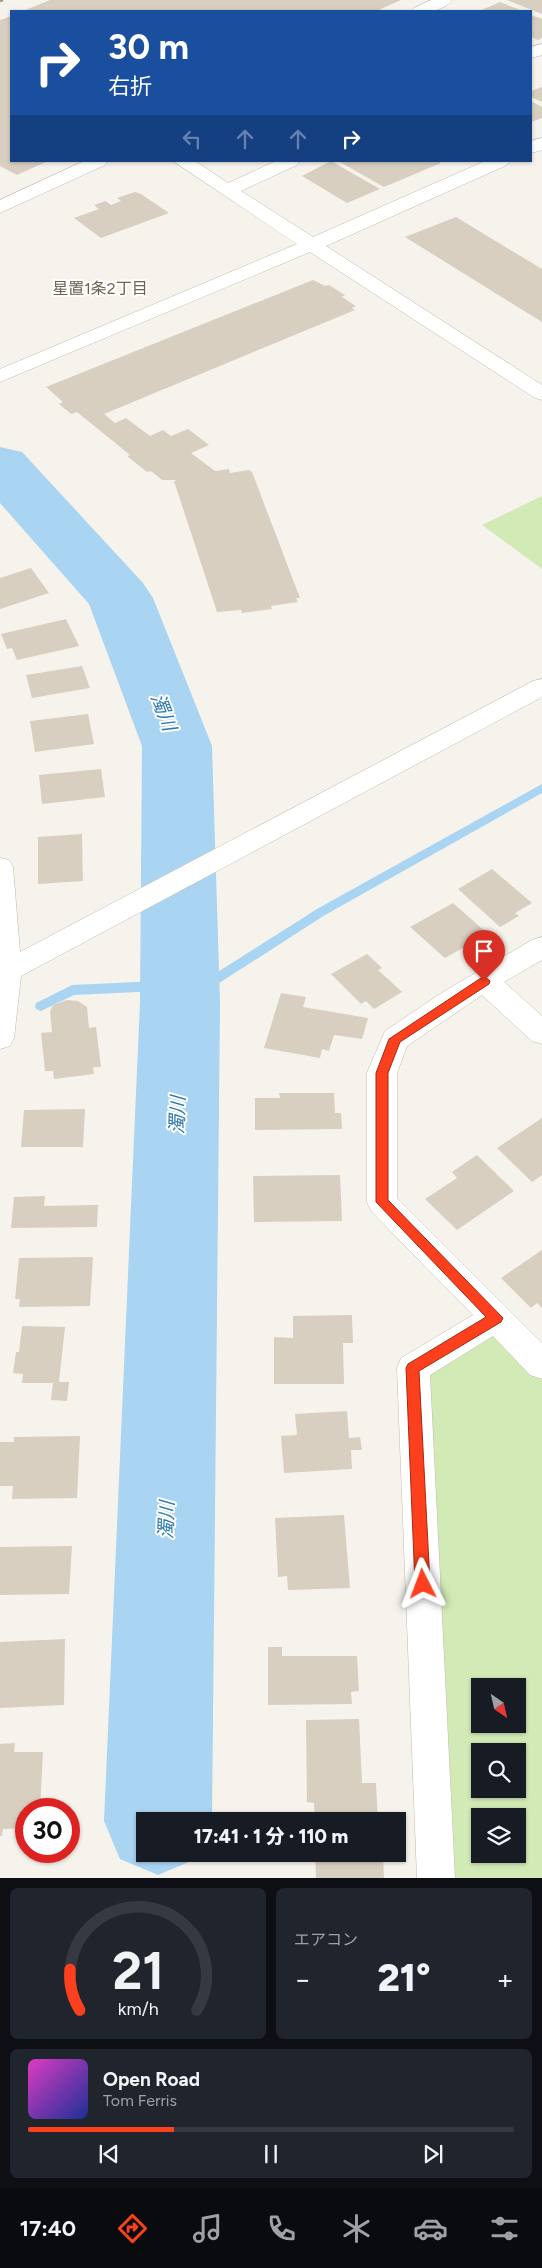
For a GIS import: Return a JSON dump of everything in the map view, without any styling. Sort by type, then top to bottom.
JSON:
[{"type":"street","points":[[422,10],[444,0]]},
{"type":"street","points":[[0,207],[97,162]]},
{"type":"street","points":[[184,162],[542,394]]},
{"type":"street","points":[[227,190],[289,162]]},
{"type":"street","points":[[0,376],[311,246],[499,162]]},
{"type":"street","points":[[4,973],[542,687]]},
{"type":"street","points":[[0,867],[4,973],[0,1038]]},
{"type":"street","points":[[542,947],[484,981],[395,1039],[382,1073],[382,1202],[542,1365]]},
{"type":"street","points":[[484,981],[542,1033]]},
{"type":"street","points":[[436,1878],[412,1368],[496,1318]]},
{"type":"green space","points":[[542,496],[542,569],[482,525]]},
{"type":"green space","points":[[496,1318],[542,1365],[542,1878],[436,1878],[413,1368]]},
{"type":"building","points":[[50,0],[401,0],[378,10],[25,10]]},
{"type":"building","points":[[507,0],[542,0],[542,14]]},
{"type":"building","points":[[500,2],[520,10],[481,10]]},
{"type":"building","points":[[532,15],[542,19],[542,38],[538,40],[532,37]]},
{"type":"building","points":[[10,16],[10,162],[46,162],[17,175],[0,166],[0,20]]},
{"type":"building","points":[[542,87],[542,102],[532,97],[532,91]]},
{"type":"building","points":[[532,102],[542,107],[542,118],[532,122]]},
{"type":"building","points":[[329,162],[333,162],[380,189],[347,203],[302,176]]},
{"type":"building","points":[[340,162],[441,163],[384,187]]},
{"type":"building","points":[[135,192],[169,213],[101,238],[74,218],[99,209],[94,205],[106,201],[111,205],[121,201],[117,198]]},
{"type":"building","points":[[456,217],[542,269],[542,322],[405,237]]},
{"type":"building","points":[[313,280],[325,286],[329,285],[345,295],[342,297],[356,306],[352,308],[355,310],[104,414],[115,423],[126,418],[150,436],[163,430],[171,436],[188,429],[209,445],[191,453],[215,471],[229,469],[230,473],[249,470],[252,472],[300,598],[296,598],[298,602],[271,606],[272,609],[242,613],[241,610],[217,612],[174,481],[177,480],[162,480],[151,471],[147,472],[127,456],[130,455],[77,412],[71,414],[59,404],[63,402],[46,387]]},
{"type":"building","points":[[31,568],[49,593],[0,609],[0,578]]},
{"type":"building","points":[[66,619],[79,646],[17,660],[12,648],[7,649],[1,634]]},
{"type":"building","points":[[82,666],[90,688],[32,698],[26,675]]},
{"type":"building","points":[[88,714],[94,744],[35,752],[30,721]]},
{"type":"building","points":[[101,769],[105,797],[42,804],[39,775]]},
{"type":"building","points":[[82,834],[83,881],[38,884],[38,837]]},
{"type":"building","points":[[492,869],[532,903],[515,913],[519,916],[500,927],[458,889]]},
{"type":"building","points":[[453,903],[488,934],[445,958],[410,927]]},
{"type":"building","points":[[367,954],[382,968],[378,970],[402,992],[374,1009],[366,1001],[361,1004],[331,974]]},
{"type":"building","points":[[281,993],[306,997],[303,1007],[368,1018],[362,1039],[334,1035],[329,1051],[322,1049],[320,1058],[264,1048]]},
{"type":"building","points":[[67,1000],[78,1001],[87,1007],[89,1028],[96,1027],[101,1067],[93,1067],[94,1074],[54,1079],[53,1071],[45,1071],[41,1033],[52,1032],[50,1011],[53,1005]]},
{"type":"building","points":[[279,1093],[334,1093],[335,1113],[341,1113],[342,1129],[255,1130],[255,1098],[280,1098]]},
{"type":"building","points":[[85,1109],[83,1147],[21,1147],[24,1110]]},
{"type":"building","points":[[542,1118],[542,1175],[532,1182],[497,1148]]},
{"type":"building","points":[[477,1155],[514,1191],[457,1230],[425,1199],[457,1178],[452,1172]]},
{"type":"building","points":[[340,1175],[342,1221],[254,1222],[253,1176]]},
{"type":"building","points":[[45,1196],[44,1206],[98,1205],[97,1227],[11,1228],[14,1197]]},
{"type":"building","points":[[542,1250],[542,1308],[537,1303],[531,1308],[501,1278]]},
{"type":"building","points":[[93,1257],[90,1306],[19,1307],[20,1299],[15,1299],[19,1258]]},
{"type":"building","points":[[352,1315],[353,1343],[343,1343],[344,1384],[274,1384],[274,1337],[293,1338],[293,1316]]},
{"type":"building","points":[[22,1326],[65,1327],[59,1382],[69,1382],[67,1401],[51,1400],[53,1383],[22,1383],[23,1374],[13,1373],[16,1352],[19,1352]]},
{"type":"building","points":[[347,1411],[349,1438],[360,1437],[362,1450],[351,1450],[352,1469],[284,1473],[281,1436],[297,1435],[295,1414]]},
{"type":"building","points":[[80,1436],[77,1498],[12,1499],[13,1486],[0,1486],[0,1442],[14,1442],[14,1437]]},
{"type":"building","points":[[344,1515],[350,1588],[288,1590],[287,1576],[278,1577],[275,1518]]},
{"type":"building","points":[[72,1546],[69,1594],[0,1595],[0,1547]]},
{"type":"building","points":[[65,1639],[64,1705],[0,1708],[0,1642]]},
{"type":"building","points":[[268,1647],[282,1647],[282,1656],[357,1656],[359,1691],[351,1692],[352,1704],[268,1705]]},
{"type":"building","points":[[359,1719],[362,1783],[376,1783],[378,1812],[314,1812],[314,1803],[307,1802],[306,1720]]},
{"type":"building","points":[[15,1743],[14,1752],[43,1752],[41,1798],[15,1798],[15,1828],[3,1829],[2,1836],[0,1836],[0,1744]]},
{"type":"building","points":[[315,1862],[383,1862],[384,1878],[316,1878]]},
{"type":"waterway","name":"濁川","points":[[0,465],[120,598],[177,746],[180,1002],[158,1812]]},
{"type":"waterway","points":[[180,1002],[321,912],[542,788]]},
{"type":"waterway","points":[[41,1006],[72,990],[181,985]]},
{"type":"district","name":"星置1条2丁目","points":[[100,288]]},
{"type":"route","points":[[423,1584],[412,1368],[496,1318],[382,1202],[382,1073],[395,1039],[453,999],[484,981]]}]
